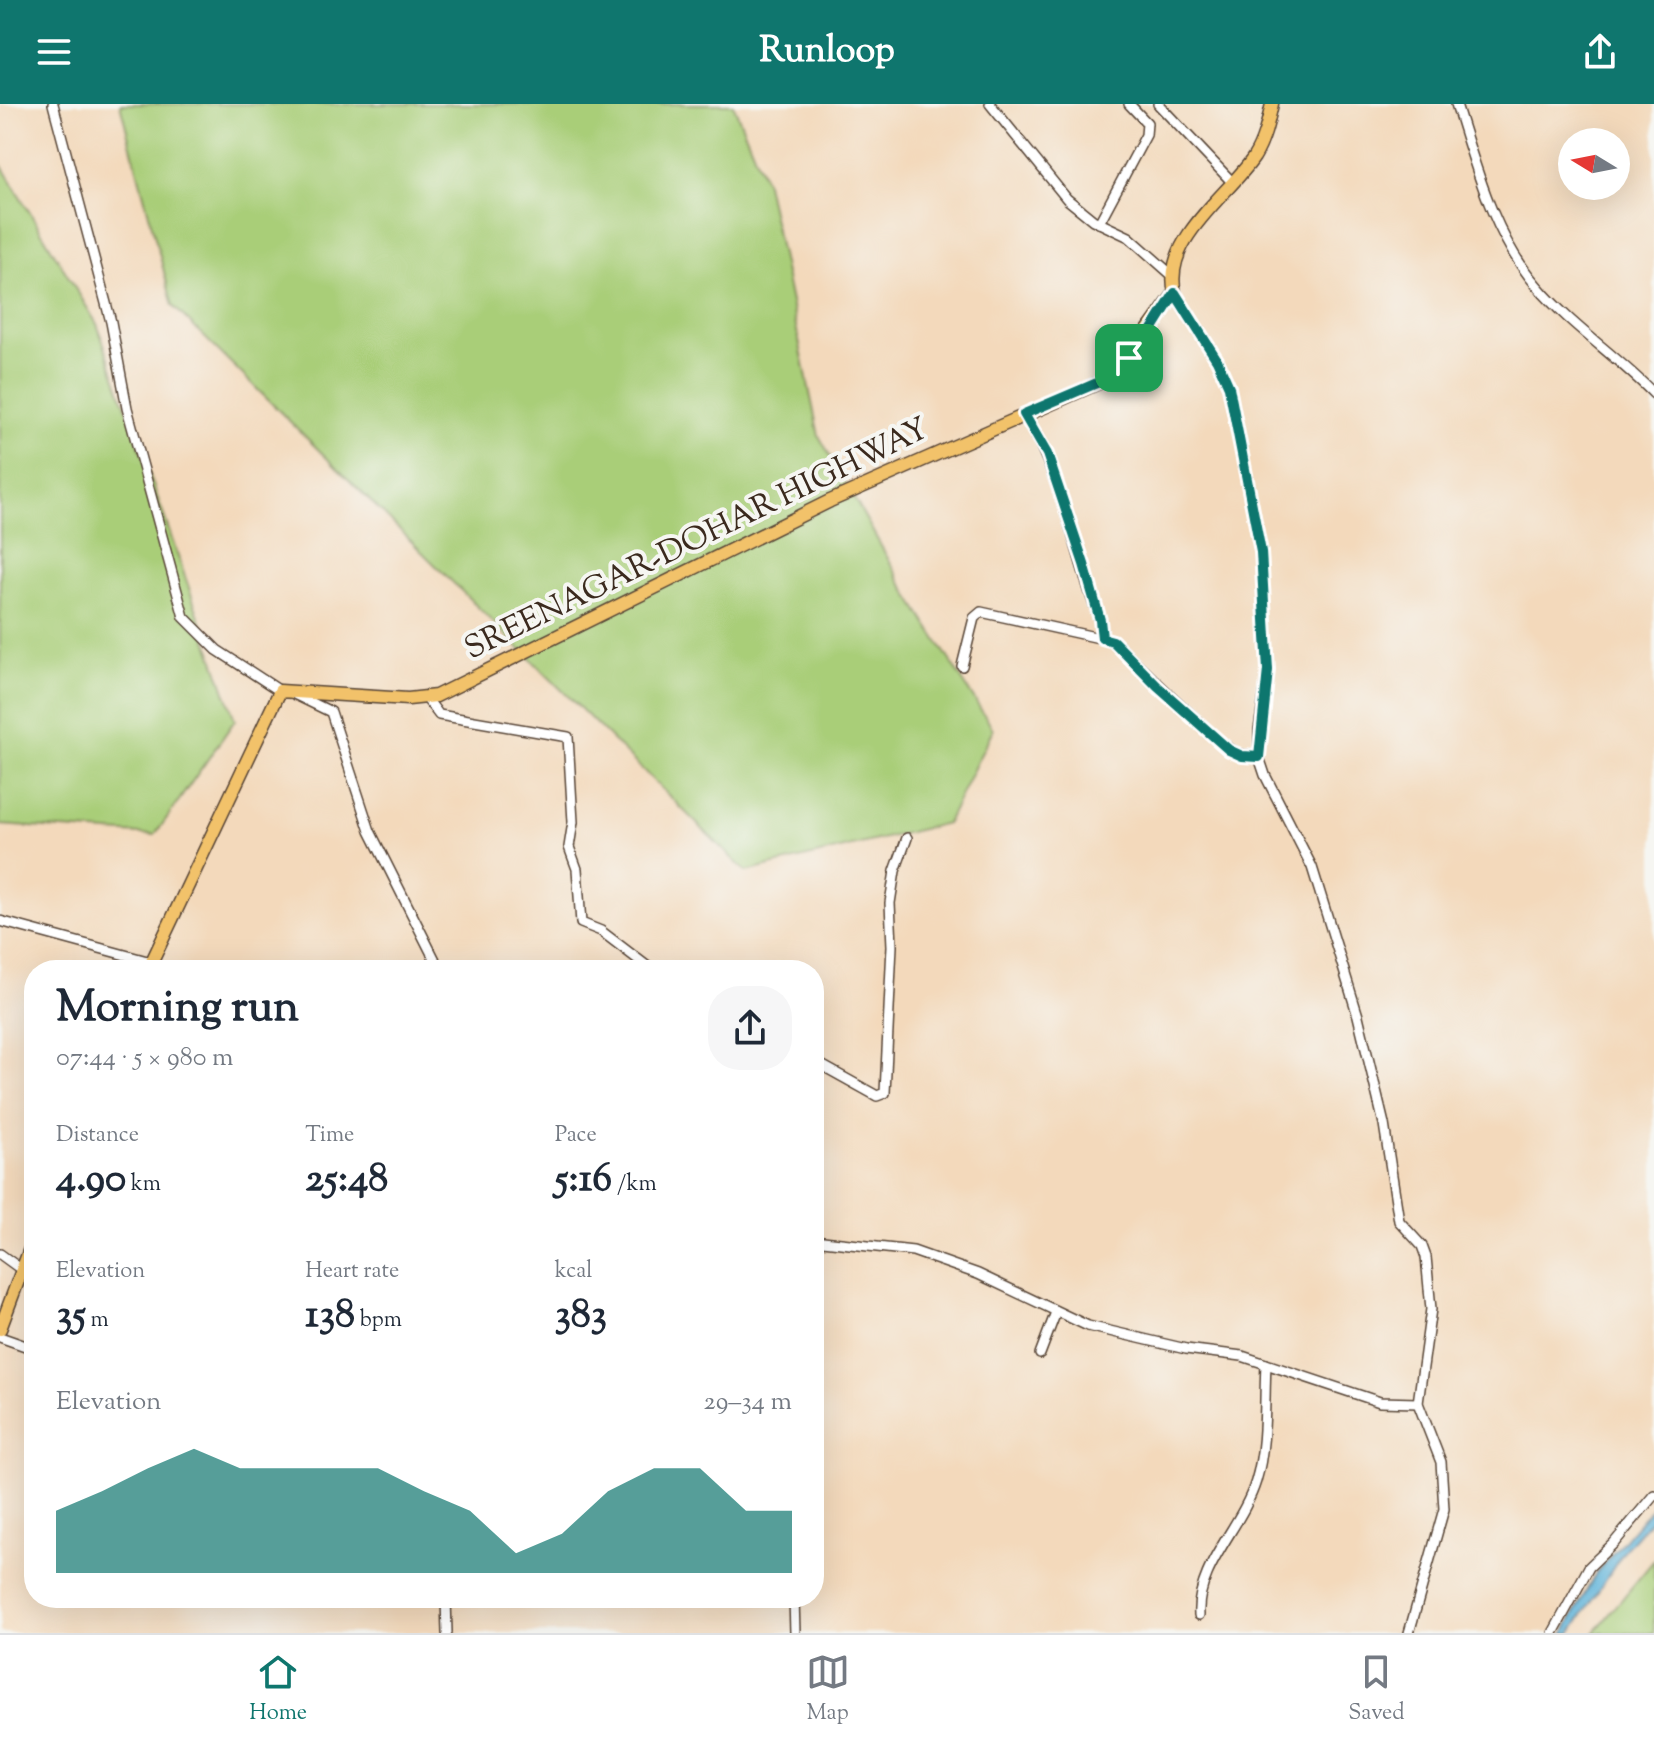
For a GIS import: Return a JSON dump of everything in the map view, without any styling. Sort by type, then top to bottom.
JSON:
[{"type":"main road","points":[[1175,293],[1173,276],[1188,238],[1261,143],[1272,104]]},
{"type":"main road","name":"SREENAGAR-DOHAR HIGHWAY","points":[[284,690],[427,699],[830,501],[1111,377],[1151,331],[1175,293]]},
{"type":"main road","points":[[153,960],[284,690]]},
{"type":"main road","points":[[0,1329],[24,1265]]},
{"type":"street","points":[[53,104],[111,322],[127,408],[184,617],[217,650],[284,690],[331,712],[370,831],[435,960]]},
{"type":"street","points":[[990,104],[1067,199],[1099,223],[1129,237],[1173,276]]},
{"type":"street","points":[[1099,223],[1146,135],[1147,123],[1129,104]]},
{"type":"street","points":[[1158,104],[1233,183]]},
{"type":"street","points":[[1456,104],[1493,217],[1522,266],[1554,304],[1654,394]]},
{"type":"street","points":[[1175,293],[1217,360],[1229,387],[1261,552],[1268,670],[1259,757],[1265,775],[1312,867],[1358,1016],[1384,1124],[1399,1221],[1422,1246],[1426,1257],[1431,1309],[1418,1403],[1441,1462],[1445,1499],[1409,1633]]},
{"type":"street","points":[[1024,414],[1047,454],[1084,564],[1102,638]]},
{"type":"street","points":[[962,666],[974,618],[981,612],[1113,641],[1158,687],[1229,750],[1242,756],[1259,757]]},
{"type":"street","points":[[427,699],[439,715],[568,737],[573,822],[569,847],[577,869],[581,923],[601,931],[639,960]]},
{"type":"street","points":[[824,1067],[877,1096],[885,1093],[892,946],[890,903],[895,871],[907,838]]},
{"type":"street","points":[[0,921],[130,960]]},
{"type":"street","points":[[824,1241],[913,1251],[978,1274],[1056,1312],[1125,1336],[1242,1356],[1380,1402],[1418,1403]]},
{"type":"street","points":[[0,1254],[22,1270]]},
{"type":"street","points":[[1040,1354],[1056,1312]]},
{"type":"street","points":[[0,1337],[24,1345]]},
{"type":"street","points":[[1199,1615],[1199,1590],[1251,1498],[1258,1476],[1266,1364]]},
{"type":"street","points":[[1553,1633],[1589,1567],[1614,1543],[1654,1495]]},
{"type":"street","points":[[446,1608],[447,1633]]},
{"type":"street","points":[[794,1608],[795,1633]]},
{"type":"green space","points":[[120,104],[733,104],[766,183],[819,436],[908,594],[993,729],[947,823],[746,872],[173,306]]},
{"type":"green space","points":[[0,163],[97,324],[235,720],[155,835],[0,825]]},
{"type":"green space","points":[[1654,1560],[1654,1633],[1594,1633]]},
{"type":"water","points":[[1654,1505],[1654,1516],[1626,1548],[1571,1633],[1564,1633],[1596,1573]]},
{"type":"route","points":[[1175,293],[1217,360],[1229,387],[1264,579],[1268,670],[1258,740],[1259,757],[1242,756],[1229,750],[1158,687],[1113,641],[1102,638],[1084,564],[1047,454],[1024,414],[1111,377],[1129,358],[1175,293]]}]
